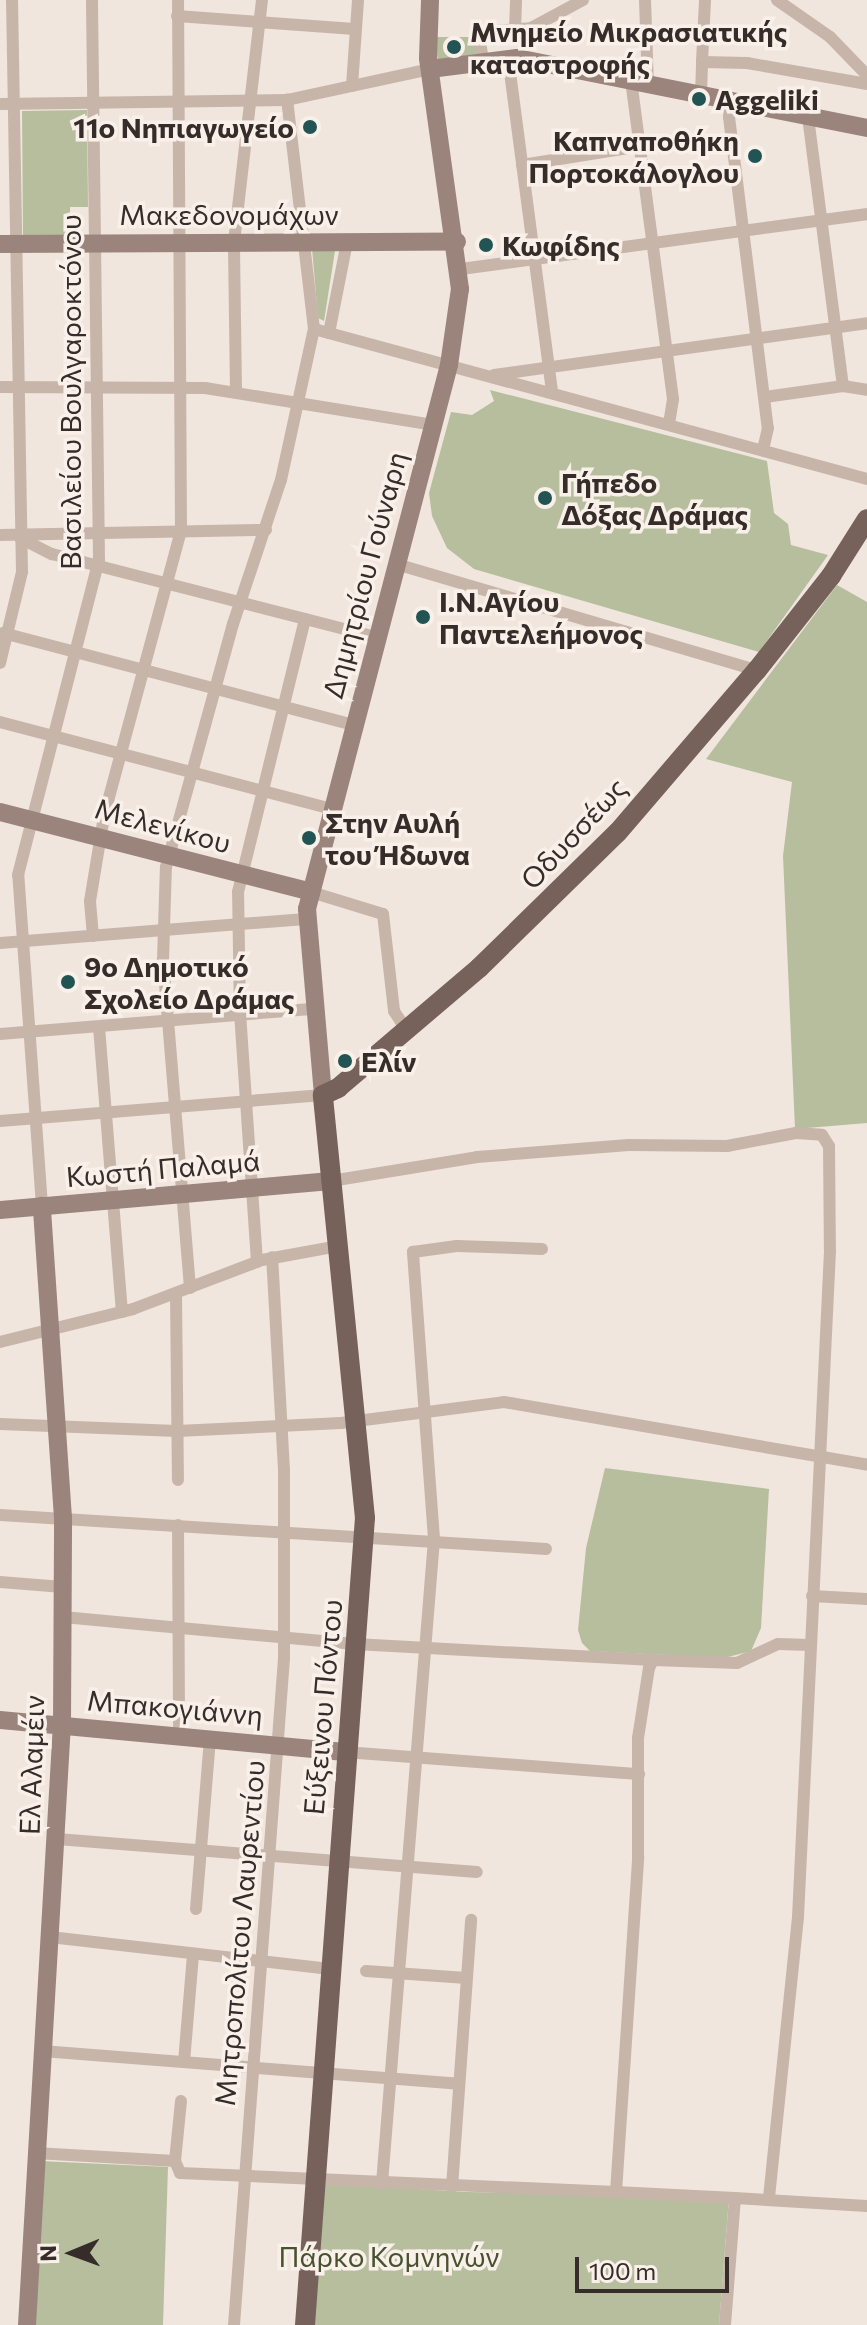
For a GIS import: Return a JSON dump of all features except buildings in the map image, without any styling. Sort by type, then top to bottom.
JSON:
[{"type":"main road","name":"Οδυσσέως","points":[[323,1095],[407,1031],[508,941],[618,832],[757,670],[831,576],[867,519]]},
{"type":"main road","name":"Εύξεινου Πόντου","points":[[305,2325],[345,1752],[364,1535],[356,1421],[323,1095]]},
{"type":"street","points":[[0,663],[4,633],[22,577],[18,387],[8,244],[14,104],[12,0]]},
{"type":"street","name":"Βασιλείου Βουλγαροκτόνου","points":[[42,1206],[18,875],[98,566],[92,0]]},
{"type":"street","points":[[93,936],[90,901],[100,838],[181,530],[176,243],[178,0]]},
{"type":"street","points":[[236,391],[234,242],[262,0]]},
{"type":"street","points":[[352,86],[358,0]]},
{"type":"street","name":"Δημητρίου Γούναρη","points":[[323,1095],[306,919],[376,637],[449,365],[461,269],[430,69],[430,0]]},
{"type":"street","points":[[515,31],[516,0]]},
{"type":"street","points":[[483,60],[485,34],[531,28],[583,0]]},
{"type":"street","points":[[645,0],[640,146],[673,399],[669,425]]},
{"type":"street","points":[[701,94],[705,0]]},
{"type":"street","points":[[777,0],[830,37],[865,69]]},
{"type":"street","points":[[177,16],[355,29]]},
{"type":"street","points":[[0,104],[250,103],[287,100],[430,69],[508,57],[867,128]]},
{"type":"street","points":[[508,57],[552,393]]},
{"type":"street","points":[[702,62],[747,63],[867,84]]},
{"type":"street","points":[[190,1288],[162,931],[168,855],[214,688],[266,530],[314,329],[287,100]]},
{"type":"street","points":[[731,100],[729,117],[765,397],[768,433],[763,450]]},
{"type":"street","points":[[808,117],[843,386]]},
{"type":"street","points":[[522,165],[640,146]]},
{"type":"street","points":[[461,269],[867,214]]},
{"type":"street","points":[[329,333],[347,242]]},
{"type":"street","name":"Μακεδονομάχων","points":[[8,244],[457,242]]},
{"type":"street","points":[[487,376],[867,323]]},
{"type":"street","points":[[314,329],[867,479]]},
{"type":"street","points":[[765,397],[843,386],[867,390]]},
{"type":"street","points":[[0,387],[236,391],[433,425]]},
{"type":"street","points":[[20,538],[49,530],[266,530]]},
{"type":"street","points":[[0,535],[20,538],[52,554],[376,637]]},
{"type":"street","points":[[396,564],[757,670]]},
{"type":"street","points":[[257,1262],[236,925],[240,874],[305,619]]},
{"type":"street","points":[[4,633],[354,725]]},
{"type":"street","points":[[0,722],[332,809]]},
{"type":"street","name":"Μελενίκου","points":[[0,812],[311,892]]},
{"type":"street","points":[[311,892],[383,914],[394,1011],[407,1031]]},
{"type":"street","points":[[0,943],[306,919]]},
{"type":"street","points":[[0,1034],[314,1009]]},
{"type":"street","points":[[99,1027],[122,1312]]},
{"type":"street","points":[[0,1121],[323,1095]]},
{"type":"street","points":[[331,1181],[489,1156],[642,1145],[727,1146],[796,1133],[822,1135],[829,1146],[830,1251],[798,1917],[769,2200]]},
{"type":"street","name":"Κωστή Παλαμά","points":[[0,1210],[331,1181]]},
{"type":"street","name":"Ελ Αλαμέιν","points":[[27,2325],[62,1724],[63,1518],[42,1206]]},
{"type":"street","points":[[0,1342],[122,1312],[272,1257],[338,1246]]},
{"type":"street","points":[[382,2183],[434,1539],[413,1252],[457,1246],[542,1249]]},
{"type":"street","name":"Μητροπολίτου Λαυρεντίου","points":[[234,2325],[284,1638],[285,1531],[272,1257]]},
{"type":"street","points":[[176,1294],[178,1480]]},
{"type":"street","points":[[0,1424],[177,1431],[281,1427],[509,1402],[867,1465]]},
{"type":"street","points":[[0,1515],[434,1539],[546,1549]]},
{"type":"street","points":[[178,1525],[179,1735]]},
{"type":"street","points":[[0,1582],[63,1587]]},
{"type":"street","points":[[812,1596],[867,1599]]},
{"type":"street","points":[[63,1617],[355,1644],[653,1660],[737,1663],[778,1644],[810,1645]]},
{"type":"street","points":[[616,2192],[639,1774],[638,1738],[653,1660]]},
{"type":"street","name":"Μπακογιάννη","points":[[0,1720],[345,1752]]},
{"type":"street","points":[[196,1909],[210,1738]]},
{"type":"street","points":[[345,1752],[416,1760],[639,1774]]},
{"type":"street","points":[[57,1839],[477,1872]]},
{"type":"street","points":[[452,2187],[471,1920]]},
{"type":"street","points":[[50,1937],[260,1964],[330,1969]]},
{"type":"street","points":[[184,2062],[193,1955]]},
{"type":"street","points":[[366,1971],[467,1978]]},
{"type":"street","points":[[42,2051],[459,2084]]},
{"type":"street","points":[[177,2166],[181,2101]]},
{"type":"street","points":[[35,2153],[177,2166],[243,2177],[867,2206]]},
{"type":"street","points":[[725,2325],[735,2198]]},
{"type":"green space","points":[[435,37],[476,37],[478,54],[438,62]]},
{"type":"green space","points":[[87,110],[88,207],[70,207],[70,236],[23,237],[22,111]]},
{"type":"green space","points":[[312,248],[335,251],[324,321],[318,318]]},
{"type":"green space","points":[[490,390],[767,461],[774,513],[788,524],[791,545],[828,555],[759,652],[474,569],[447,548],[432,516],[429,493],[451,412],[472,415],[494,401]]},
{"type":"green space","points":[[837,585],[867,602],[867,1123],[795,1129],[783,856],[792,782],[706,759]]},
{"type":"green space","points":[[605,1468],[769,1489],[761,1628],[751,1651],[724,1658],[590,1651],[582,1643],[578,1630],[586,1548]]},
{"type":"green space","points":[[40,2161],[168,2167],[163,2325],[32,2325]]},
{"type":"green space","name":"Πάρκο Κομνηνών","points":[[323,2183],[466,2192],[729,2197],[719,2325],[314,2325]]},
{"type":"place","name":"Μνημείο Μικρασιατικής καταστροφής","points":[[454,47]]},
{"type":"place","name":"Aggeliki","points":[[699,99]]},
{"type":"place","name":"11ο Νηπιαγωγείο","points":[[310,127]]},
{"type":"place","name":"Καπναποθήκη Πορτοκάλογλου","points":[[755,156]]},
{"type":"place","name":"Κωφίδης","points":[[486,245]]},
{"type":"place","name":"Γήπεδο Δόξας Δράμας","points":[[545,498]]},
{"type":"place","name":"Ι.Ν.Αγίου Παντελεήμονος","points":[[423,617]]},
{"type":"place","name":"Στην Αυλή του Ήδωνα","points":[[309,838]]},
{"type":"place","name":"9ο Δημοτικό Σχολείο Δράμας","points":[[68,982]]},
{"type":"place","name":"Ελίν","points":[[345,1061]]}]
